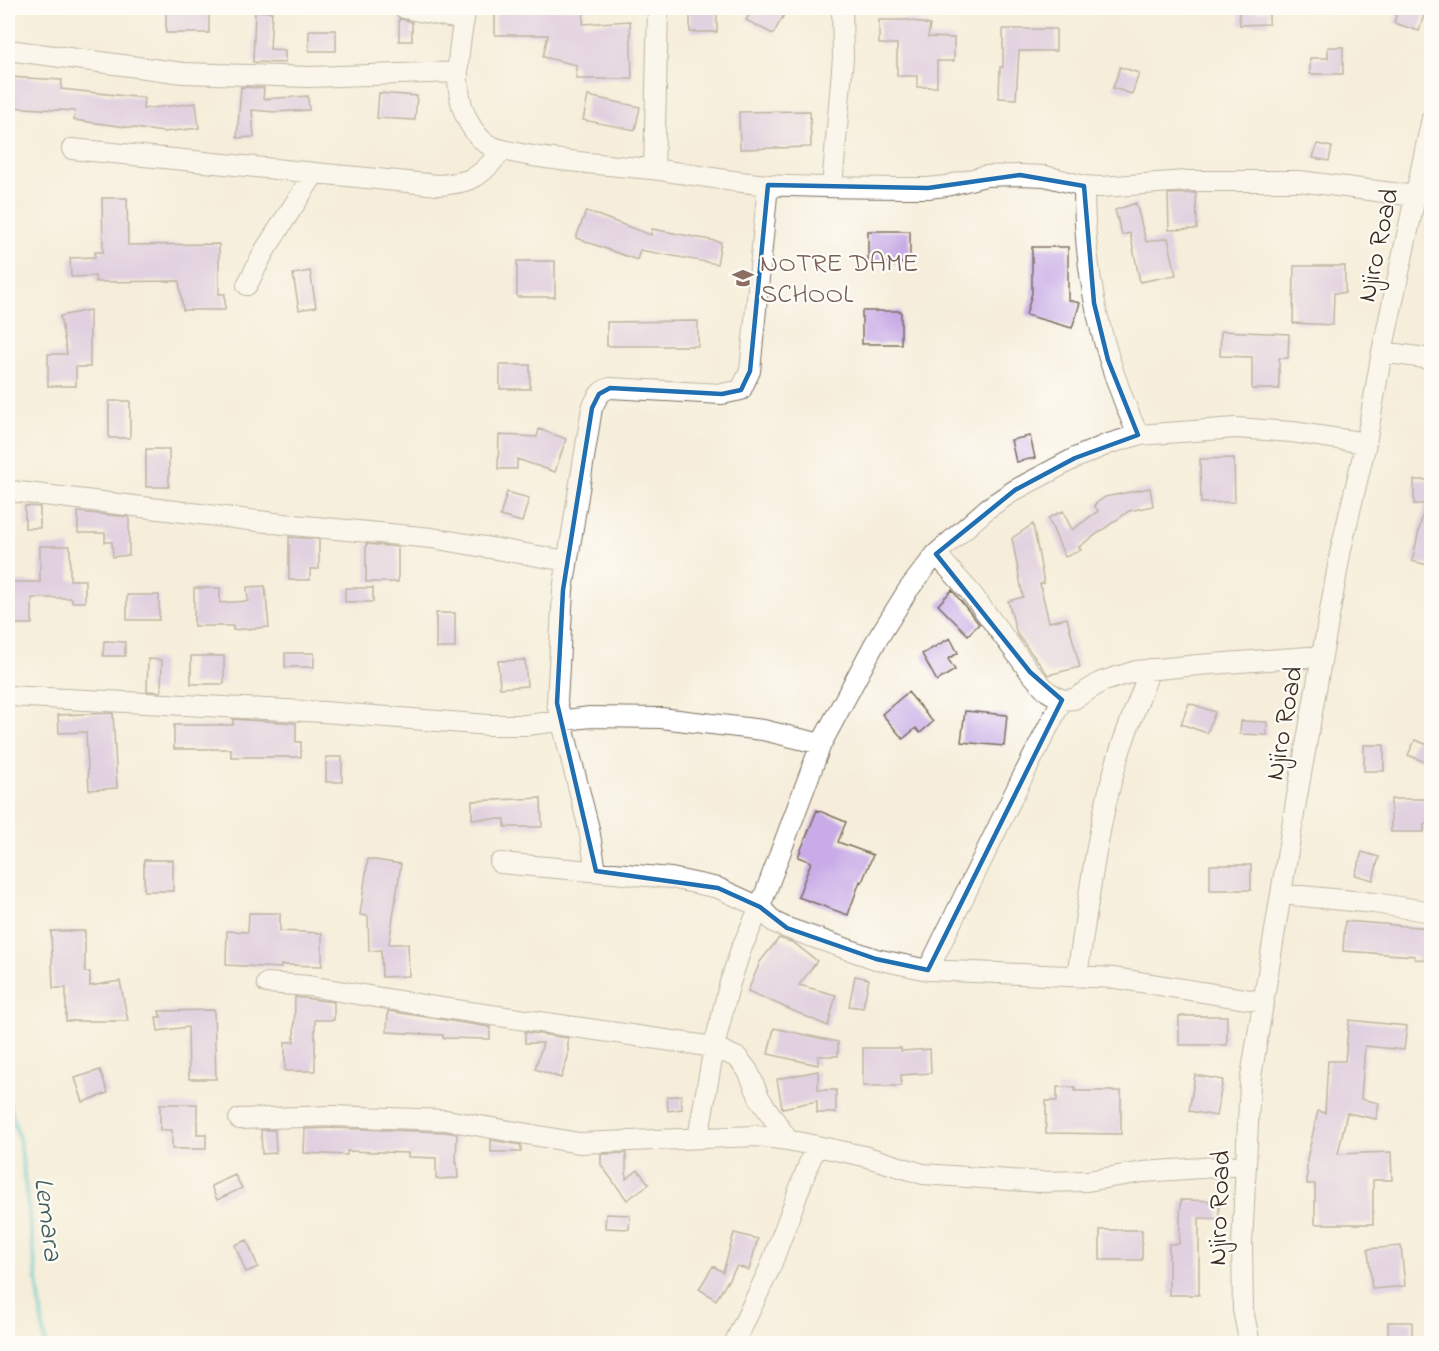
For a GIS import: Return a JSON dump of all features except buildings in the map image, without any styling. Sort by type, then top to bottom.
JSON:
[{"type":"street","points":[[404,8],[465,14],[458,51],[461,102],[473,129],[485,143],[502,150],[768,184],[928,188],[985,176],[1020,175],[1045,176],[1084,186],[1101,187],[1186,181],[1299,181],[1415,196]]},
{"type":"street","points":[[654,170],[658,8]]},
{"type":"street","points":[[832,187],[843,57],[842,8]]},
{"type":"street","points":[[8,50],[183,73],[310,77],[458,72]]},
{"type":"street","name":"Njiro Road","points":[[1250,1344],[1243,1310],[1242,1244],[1250,1083],[1341,549],[1366,443],[1382,352],[1431,118]]},
{"type":"street","points":[[72,149],[314,174],[438,184],[461,183],[474,179],[488,169],[502,150]]},
{"type":"street","points":[[247,285],[265,250],[314,174]]},
{"type":"street","points":[[596,871],[589,829],[556,703],[563,590],[592,408],[599,394],[610,388],[722,394],[741,390],[750,371],[768,184]]},
{"type":"street","points":[[1084,186],[1087,255],[1094,303],[1108,360],[1118,390],[1138,435]]},
{"type":"street","points":[[1382,352],[1431,359]]},
{"type":"street","points":[[698,1138],[714,1047],[729,986],[821,744],[875,643],[908,590],[936,554],[988,508],[1015,490],[1075,458],[1108,444],[1138,435],[1236,429],[1292,432],[1366,443]]},
{"type":"street","points":[[11,491],[261,521],[432,538],[567,561]]},
{"type":"street","points":[[936,554],[971,593],[1030,672],[1047,691],[1062,700],[1074,699],[1112,678],[1150,669],[1322,656]]},
{"type":"street","points":[[1077,976],[1094,859],[1104,815],[1121,747],[1150,669]]},
{"type":"street","points":[[8,696],[324,712],[488,725],[527,725],[590,717],[662,718],[763,730],[821,744]]},
{"type":"street","points":[[928,970],[1062,700]]},
{"type":"street","points":[[500,862],[671,878],[718,888],[760,907],[774,922],[807,936],[876,959],[928,970],[1114,978],[1157,983],[1264,1002]]},
{"type":"street","points":[[1281,894],[1374,903],[1431,912]]},
{"type":"street","points":[[267,983],[309,986],[447,1009],[714,1047],[738,1058],[748,1071],[760,1099],[788,1140]]},
{"type":"street","points":[[239,1119],[332,1116],[446,1120],[579,1143],[756,1136],[788,1140],[864,1156],[923,1174],[1040,1182],[1087,1181],[1143,1172],[1245,1165]]},
{"type":"street","points":[[734,1344],[770,1268],[815,1147]]},
{"type":"highlighted area","points":[[1020,175],[1084,186],[1094,303],[1108,360],[1138,435],[1075,458],[1015,490],[936,554],[1030,672],[1062,700],[928,970],[876,959],[787,928],[760,907],[718,888],[596,871],[557,703],[563,590],[592,408],[599,394],[610,388],[722,394],[741,390],[750,371],[768,185],[928,188]]},
{"type":"waterway","name":"Lemara","points":[[8,1101],[20,1142],[45,1344]]},
{"type":"place","name":"NOTRE DAME SCHOOL","points":[[743,278]]}]
